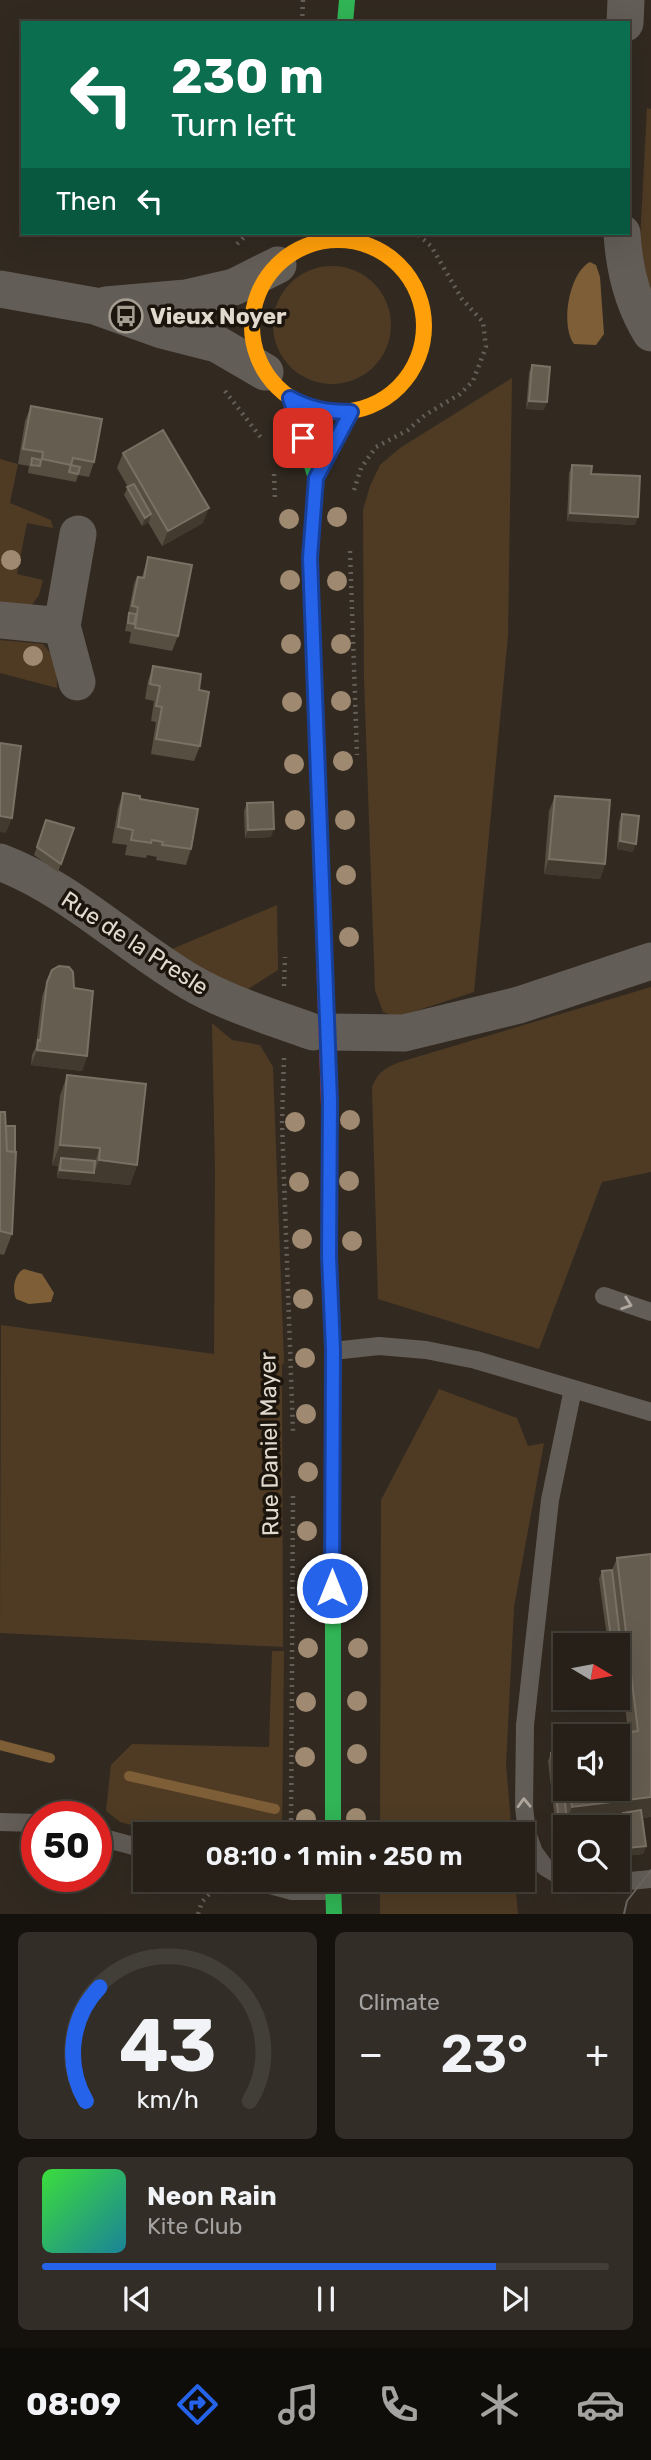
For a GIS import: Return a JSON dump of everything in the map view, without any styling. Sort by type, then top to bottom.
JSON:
[{"type":"main road","points":[[345,21],[346,0]]},
{"type":"main road","points":[[369,235],[379,249],[403,270],[416,290],[423,313],[424,337],[415,364],[400,387],[377,404],[348,417],[306,407],[275,386],[257,354],[252,336],[252,316],[265,280],[299,248],[322,242],[350,240],[379,249]]},
{"type":"main road","points":[[290,398],[316,478]]},
{"type":"main road","points":[[327,456],[316,478],[310,558],[321,824],[321,1032],[330,1101],[333,1822]]},
{"type":"main road","points":[[333,1892],[334,1914]]},
{"type":"street","points":[[625,21],[626,0]]},
{"type":"street","points":[[622,235],[630,285],[640,317],[651,333]]},
{"type":"street","points":[[95,306],[186,298],[234,288],[299,248]]},
{"type":"street","points":[[0,289],[95,306],[162,330],[217,344],[265,372]]},
{"type":"street","points":[[77,682],[62,626],[78,534]]},
{"type":"street","points":[[0,620],[62,626]]},
{"type":"street","name":"Rue de la Presle","points":[[0,862],[45,884],[190,982],[225,1000],[321,1032],[404,1033],[519,1005],[651,961]]},
{"type":"lane","points":[[604,1296],[651,1312]]},
{"type":"lane","points":[[333,1350],[369,1346],[426,1350],[476,1360],[651,1412]]},
{"type":"lane","points":[[553,1871],[545,1867],[534,1852],[527,1833],[524,1807],[525,1725],[550,1500],[573,1389]]},
{"type":"lane","points":[[0,1822],[21,1823]]},
{"type":"lane","points":[[112,1840],[133,1846]]},
{"type":"lane","points":[[630,1881],[651,1879]]},
{"type":"path","points":[[302,21],[303,0]]},
{"type":"path","points":[[356,482],[361,468],[376,447],[408,430],[425,415],[460,394],[473,381],[486,347],[483,321],[462,299],[431,246],[418,235]]},
{"type":"path","points":[[222,387],[259,433],[263,443]]},
{"type":"path","points":[[271,463],[274,475]]},
{"type":"path","name":"Rue Daniel Mayer","points":[[284,1054],[282,1123],[289,1259],[293,1438]]},
{"type":"path","name":"Rue Daniel Mayer","points":[[291,1822],[293,1493]]},
{"type":"shaded area","points":[[647,108],[651,109],[651,308],[640,241]]},
{"type":"shaded area","points":[[590,262],[596,265],[600,277],[604,334],[596,345],[574,344],[568,325],[569,300],[577,277]]},
{"type":"shaded area","points":[[332,266],[365,276],[381,292],[391,325],[381,358],[365,374],[332,384],[299,374],[283,358],[273,325],[283,292],[299,276]]},
{"type":"shaded area","points":[[512,378],[508,636],[474,992],[397,1017],[383,1012],[375,990],[364,678],[363,510],[380,465],[400,448]]},
{"type":"shaded area","points":[[0,459],[18,464],[10,503],[51,520],[53,528],[27,523],[17,574],[43,580],[39,595],[31,606],[0,606]]},
{"type":"shaded area","points":[[0,640],[43,644],[56,660],[57,688],[0,673]]},
{"type":"shaded area","points":[[277,905],[278,970],[240,994],[172,949]]},
{"type":"shaded area","points":[[651,987],[651,1172],[602,1182],[539,1349],[378,1299],[372,1087],[380,1074],[400,1062]]},
{"type":"shaded area","points":[[212,1023],[232,1040],[260,1045],[273,1067],[284,1363],[283,1647],[0,1633],[1,1325],[214,1354],[215,1170]]},
{"type":"shaded area","points":[[24,1269],[42,1274],[54,1293],[51,1302],[29,1304],[16,1299],[15,1282]]},
{"type":"shaded area","points":[[439,1389],[517,1418],[528,1446],[544,1443],[514,1607],[506,1765],[511,1822],[380,1822],[381,1500]]},
{"type":"shaded area","points":[[272,1651],[284,1651],[282,1822],[133,1822],[133,1825],[120,1822],[112,1816],[112,1801],[107,1801],[111,1765],[132,1744],[269,1747]]},
{"type":"shaded area","points":[[380,1892],[516,1892],[518,1914],[380,1914]]},
{"type":"building","points":[[532,365],[550,367],[547,402],[529,401]]},
{"type":"building","points":[[31,406],[102,419],[94,462],[73,458],[71,465],[42,459],[43,452],[23,449]]},
{"type":"building","points":[[163,430],[209,508],[168,531],[123,453]]},
{"type":"building","points":[[32,458],[41,460],[40,466],[31,465]]},
{"type":"building","points":[[71,465],[80,467],[78,474],[69,472]]},
{"type":"building","points":[[572,465],[592,466],[591,474],[640,476],[638,517],[570,513]]},
{"type":"building","points":[[134,484],[151,514],[145,518],[127,487]]},
{"type":"building","points":[[148,557],[192,565],[178,636],[135,628],[138,607],[132,606],[138,577],[144,578]]},
{"type":"building","points":[[129,613],[136,614],[134,624],[128,623]]},
{"type":"building","points":[[153,666],[201,674],[199,690],[209,692],[200,746],[156,739],[162,707],[156,706],[160,686],[150,684]]},
{"type":"building","points":[[0,743],[21,746],[12,818],[0,816]]},
{"type":"building","points":[[123,793],[140,796],[140,799],[198,809],[191,849],[162,845],[163,842],[152,840],[151,843],[131,840],[133,830],[118,827]]},
{"type":"building","points":[[555,796],[610,800],[605,864],[549,859]]},
{"type":"building","points":[[273,802],[274,829],[248,830],[247,803]]},
{"type":"building","points":[[622,814],[639,816],[636,844],[620,841]]},
{"type":"building","points":[[46,820],[74,828],[61,864],[37,847]]},
{"type":"building","points":[[59,966],[69,967],[73,972],[74,988],[93,991],[87,1056],[37,1050],[47,982],[52,970]]},
{"type":"building","points":[[67,1075],[146,1084],[137,1165],[99,1160],[100,1148],[60,1145]]},
{"type":"building","points":[[0,1112],[5,1112],[7,1151],[16,1152],[12,1234],[0,1231]]},
{"type":"building","points":[[6,1126],[15,1126],[15,1152],[7,1151]]},
{"type":"building","points":[[61,1158],[95,1161],[94,1173],[60,1170]]},
{"type":"building","points":[[651,1554],[651,1797],[630,1800],[630,1732],[638,1731],[630,1665],[630,1633],[626,1633],[617,1558]]},
{"type":"building","points":[[612,1570],[620,1633],[610,1633],[602,1571]]},
{"type":"building","points":[[557,1801],[565,1801],[566,1815],[558,1815]]},
{"type":"building","points":[[571,1801],[619,1801],[572,1807]]},
{"type":"building","points":[[641,1810],[646,1846],[630,1848],[630,1815],[623,1813]]},
{"type":"waterway","points":[[0,1745],[50,1758]]},
{"type":"waterway","points":[[129,1776],[275,1809]]},
{"type":"tram line","points":[[624,1914],[627,1901],[651,1870]]},
{"type":"traffic: fast","points":[[345,21],[347,0]]},
{"type":"traffic: fast","points":[[290,398],[316,478],[310,558],[323,922]]},
{"type":"traffic: fast","points":[[330,1138],[333,1822]]},
{"type":"traffic: fast","points":[[333,1892],[334,1914]]},
{"type":"traffic: slow","points":[[338,240],[371,247],[399,265],[417,293],[424,326],[417,359],[399,387],[371,405],[338,412],[305,405],[277,387],[259,359],[252,326],[259,293],[277,265],[305,247],[338,240]]},
{"type":"traffic: jam","points":[[323,922],[330,1138]]},
{"type":"place","name":"Vieux Noyer","points":[[126,316]]},
{"type":"route","points":[[303,438],[290,398],[323,412],[351,412],[316,478],[310,558],[330,1101],[332,1588]]}]
